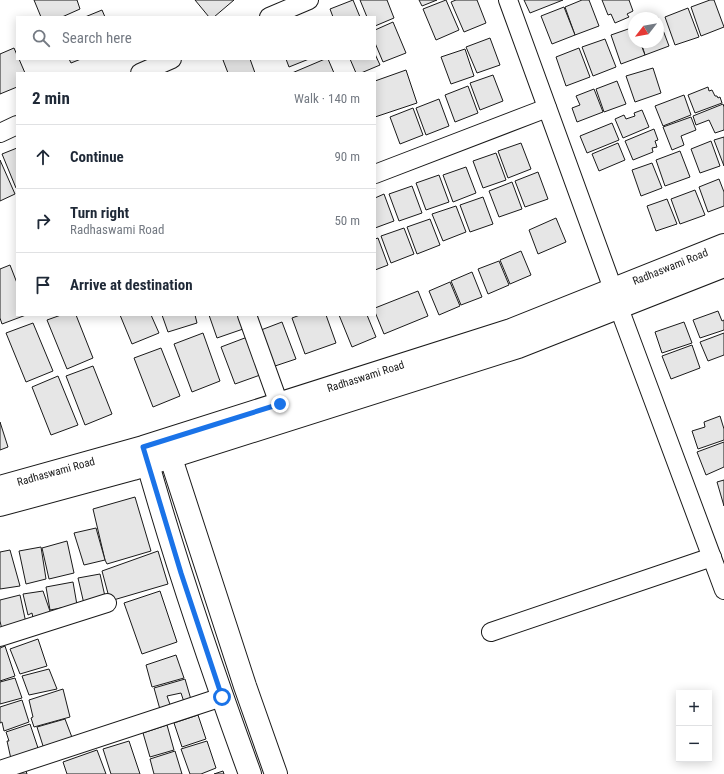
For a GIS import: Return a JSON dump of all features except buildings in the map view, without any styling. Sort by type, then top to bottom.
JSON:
[{"type":"street","points":[[271,16],[309,0]]},
{"type":"street","points":[[508,0],[724,590]]},
{"type":"street","points":[[148,71],[170,60]]},
{"type":"street","points":[[376,174],[547,108]]},
{"type":"street","points":[[0,133],[16,125]]},
{"type":"street","name":"Radhaswami Road","points":[[0,506],[168,449],[518,348],[724,245]]},
{"type":"street","name":"Radhaswami Road","points":[[168,449],[280,404],[511,330],[724,266]]},
{"type":"street","points":[[247,316],[280,404]]},
{"type":"street","points":[[168,449],[245,686],[276,774]]},
{"type":"street","points":[[146,456],[181,573],[222,697],[250,774]]},
{"type":"street","name":"Radhaswami Road","points":[[0,486],[146,456]]},
{"type":"street","points":[[491,632],[712,557]]},
{"type":"street","points":[[0,637],[106,603]]},
{"type":"street","points":[[0,770],[222,697]]},
{"type":"route","points":[[222,697],[181,573],[143,447],[280,404]]}]
